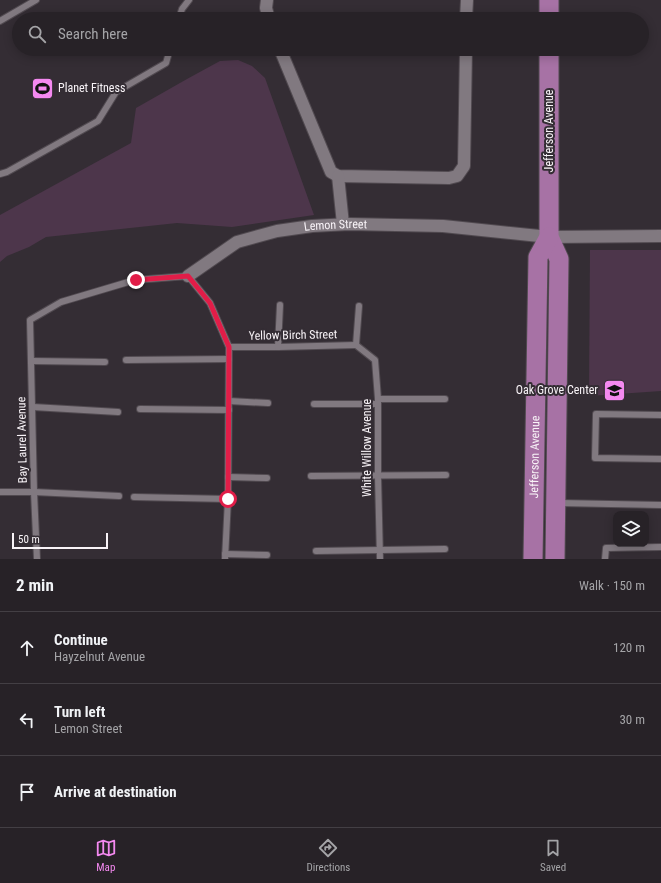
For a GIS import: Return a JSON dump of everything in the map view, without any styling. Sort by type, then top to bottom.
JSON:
[{"type":"main road","points":[[549,0],[549,12]]},
{"type":"main road","name":"Jefferson Avenue","points":[[549,56],[549,237],[559,259],[555,559]]},
{"type":"main road","name":"Jefferson Avenue","points":[[533,559],[538,257],[549,237]]},
{"type":"street","points":[[267,0],[267,12]]},
{"type":"street","points":[[466,12],[467,0]]},
{"type":"street","points":[[283,56],[331,172],[338,176],[449,178],[457,176],[464,166],[466,56]]},
{"type":"street","points":[[338,176],[343,224]]},
{"type":"street","name":"Lemon Street","points":[[188,276],[237,242],[277,231],[312,226],[343,224],[443,226],[549,237],[661,236]]},
{"type":"lane","points":[[15,12],[36,0]]},
{"type":"lane","points":[[181,12],[190,0]]},
{"type":"lane","points":[[0,21],[12,14]]},
{"type":"lane","points":[[0,174],[7,172],[98,121],[116,92],[166,63],[168,56]]},
{"type":"lane","points":[[188,276],[210,303],[229,347],[228,499],[225,557],[267,555]]},
{"type":"lane","name":"Bay Laurel Avenue","points":[[37,559],[30,320],[61,302],[136,280],[188,276]]},
{"type":"lane","points":[[278,347],[280,305]]},
{"type":"lane","points":[[356,346],[359,306]]},
{"type":"lane","name":"Yellow Birch Street","points":[[229,347],[356,346]]},
{"type":"lane","name":"White Willow Avenue","points":[[356,346],[375,360],[378,402],[380,559]]},
{"type":"lane","points":[[126,360],[229,359]]},
{"type":"lane","points":[[32,361],[105,362]]},
{"type":"lane","points":[[314,404],[445,398]]},
{"type":"lane","points":[[229,401],[268,402]]},
{"type":"lane","points":[[33,408],[118,412]]},
{"type":"lane","points":[[140,410],[229,410]]},
{"type":"lane","points":[[661,415],[596,414],[595,458],[661,459]]},
{"type":"lane","points":[[311,476],[446,475]]},
{"type":"lane","points":[[228,477],[267,478]]},
{"type":"lane","points":[[0,492],[119,496]]},
{"type":"lane","points":[[134,497],[228,499]]},
{"type":"lane","points":[[556,503],[661,505]]},
{"type":"lane","points":[[605,559],[606,548],[661,547]]},
{"type":"lane","points":[[316,551],[445,549]]},
{"type":"shaded area","points":[[238,60],[252,66],[265,78],[314,215],[232,227],[177,223],[46,237],[29,247],[7,256],[0,262],[0,215],[131,143],[136,108],[220,61]]},
{"type":"shaded area","points":[[590,250],[661,250],[661,391],[589,396]]},
{"type":"place","name":"Planet Fitness","points":[[42,88]]},
{"type":"place","name":"Oak Grove Center","points":[[614,390]]},
{"type":"route","points":[[136,280],[188,276],[210,303],[229,347],[228,499]]}]
